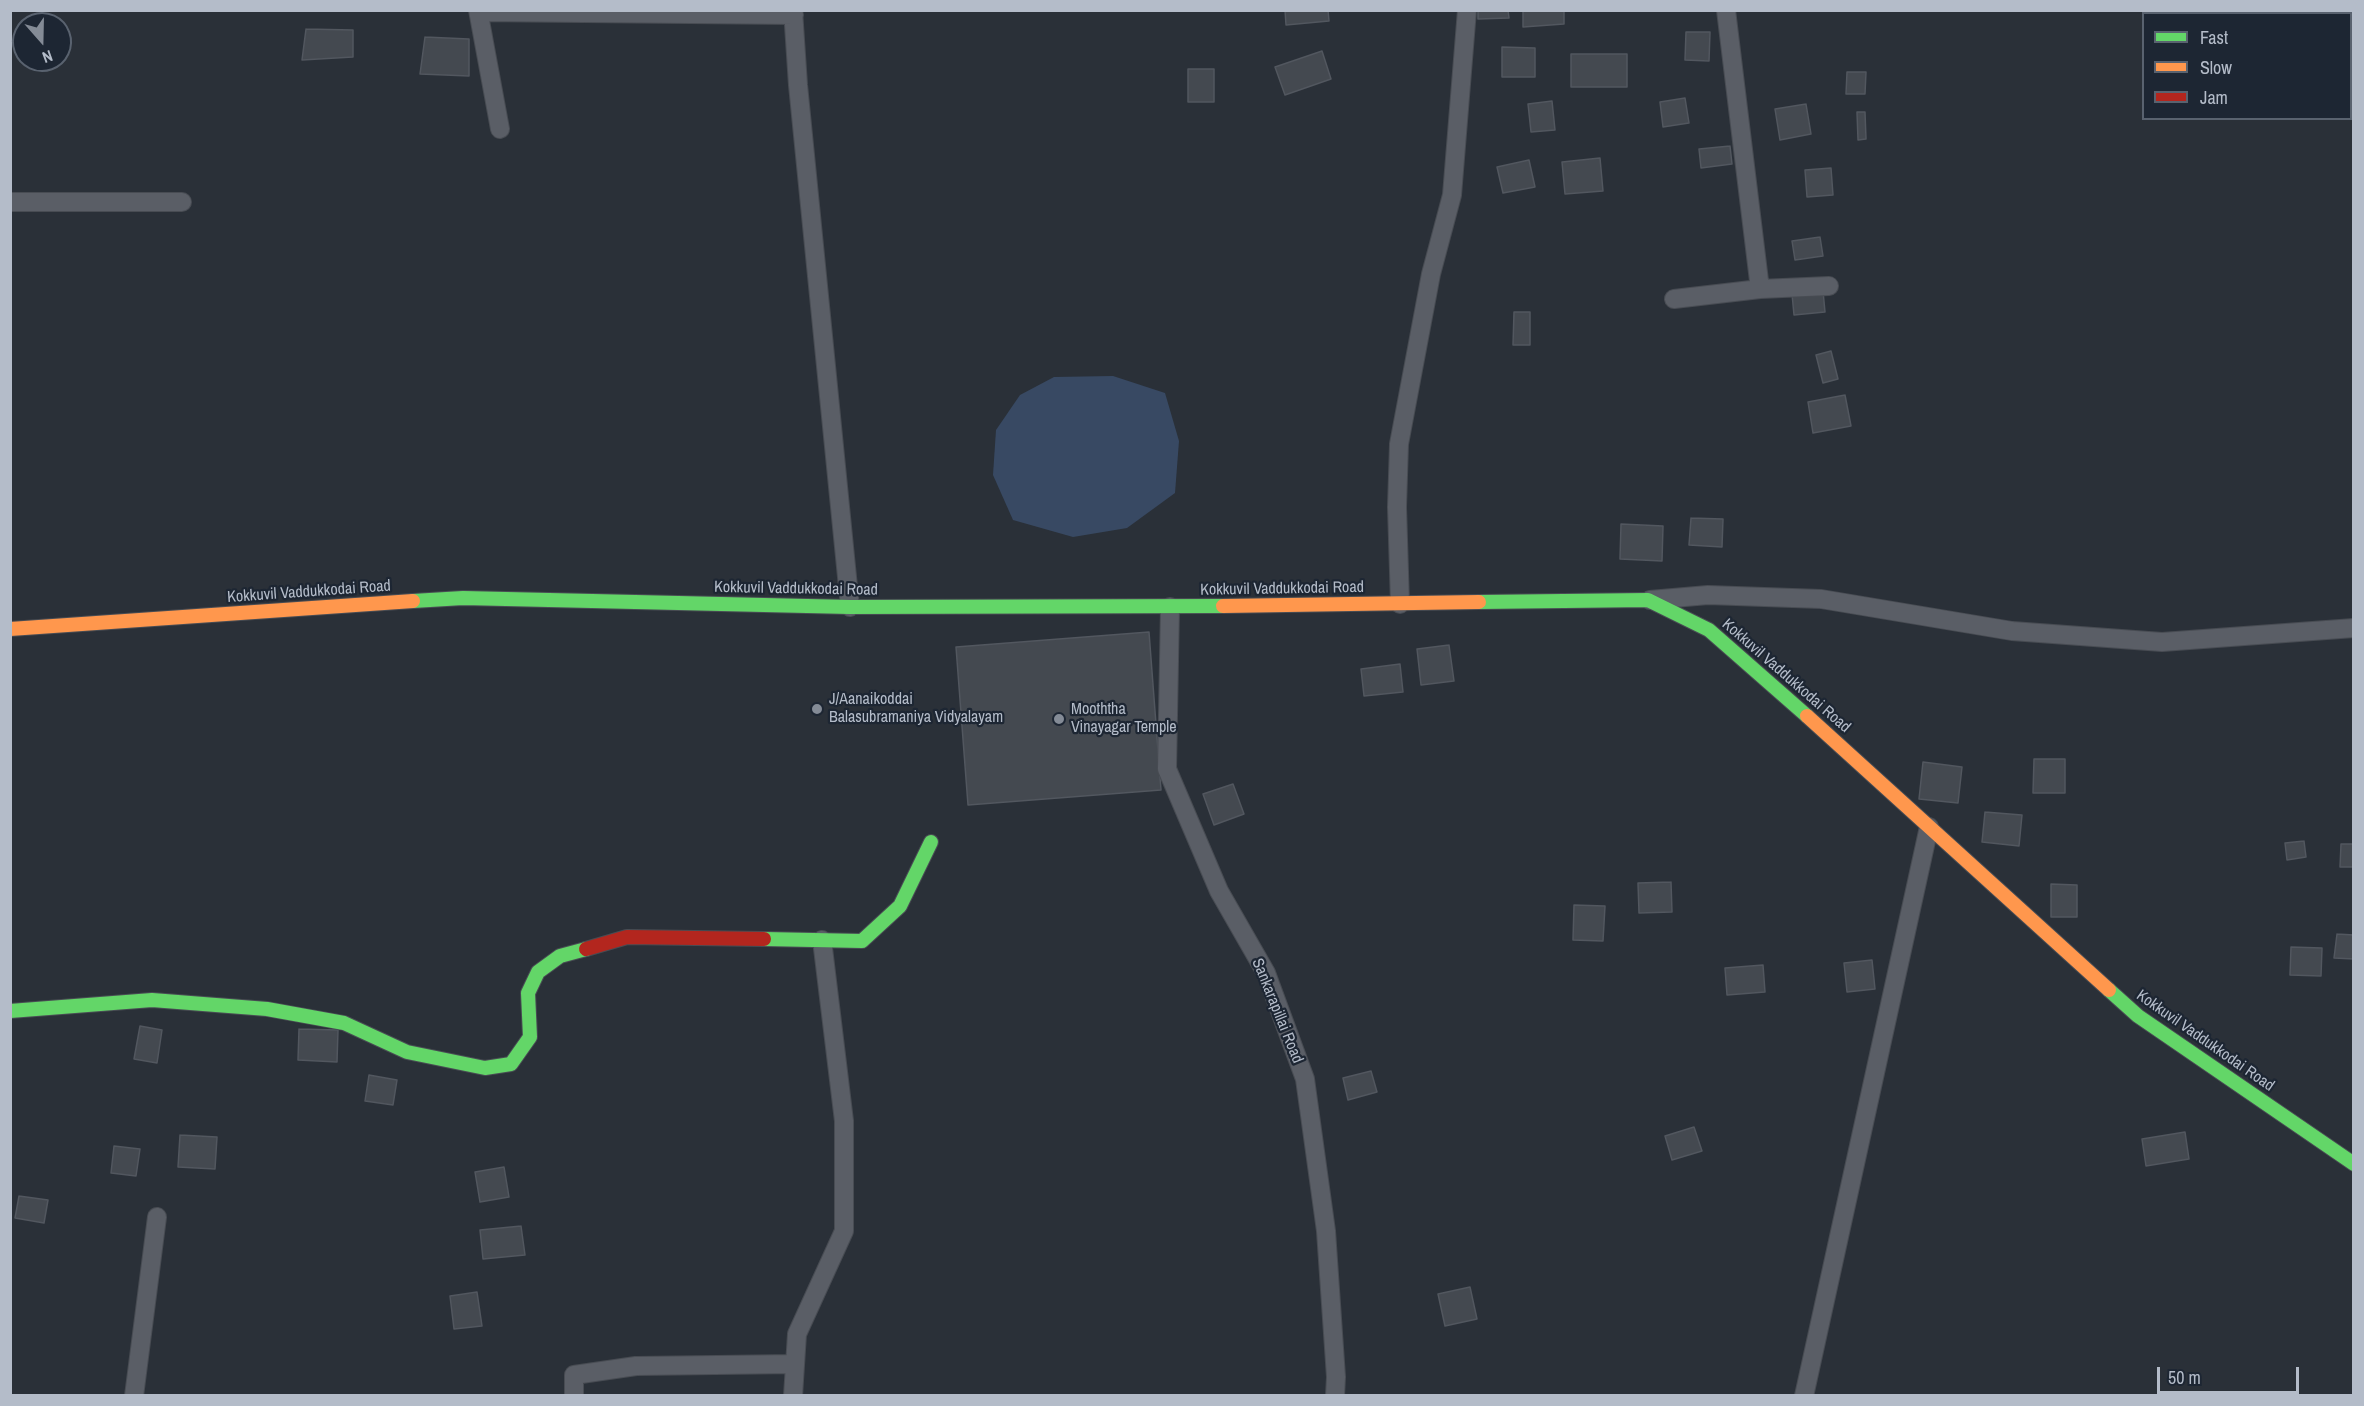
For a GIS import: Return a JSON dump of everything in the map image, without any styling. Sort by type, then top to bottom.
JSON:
[{"type":"main road","name":"Kokkuvil Vaddukkodai Road","points":[[10,629],[463,598],[850,607],[1170,607],[1648,600],[1709,630],[1883,783],[2138,1016],[2354,1164]]},
{"type":"main road","points":[[10,1011],[152,1000],[267,1009],[344,1023],[407,1052],[485,1068],[511,1064],[530,1037],[528,993],[538,972],[560,956],[627,937],[862,941],[900,906],[931,842]]},
{"type":"street","points":[[1400,604],[1397,507],[1399,444],[1431,274],[1452,195],[1467,10]]},
{"type":"street","points":[[1726,10],[1760,289]]},
{"type":"street","points":[[500,129],[479,11],[794,13],[798,85],[850,607]]},
{"type":"street","points":[[10,202],[182,201]]},
{"type":"street","points":[[1674,299],[1760,289],[1830,286]]},
{"type":"street","points":[[1648,600],[1708,595],[1821,599],[2012,631],[2162,642],[2354,628]]},
{"type":"street","name":"Sankarapillai Road","points":[[1170,607],[1167,769],[1219,891],[1266,973],[1305,1079],[1326,1231],[1336,1377],[1335,1395]]},
{"type":"street","points":[[1804,1395],[1929,827]]},
{"type":"street","points":[[793,1395],[797,1334],[844,1231],[844,1121],[822,940]]},
{"type":"street","points":[[134,1395],[157,1217]]},
{"type":"street","points":[[574,1395],[574,1375],[636,1366],[795,1364]]},
{"type":"water","points":[[1113,376],[1165,393],[1179,441],[1175,493],[1127,528],[1073,537],[1013,520],[993,475],[996,430],[1020,395],[1054,377]]},
{"type":"building","points":[[1285,10],[1328,10],[1329,21],[1286,25]]},
{"type":"building","points":[[1478,10],[1508,10],[1509,18],[1478,19]]},
{"type":"building","points":[[1523,10],[1564,10],[1564,24],[1523,27]]},
{"type":"building","points":[[306,29],[353,30],[353,57],[302,60]]},
{"type":"building","points":[[1686,32],[1710,32],[1709,61],[1685,60]]},
{"type":"building","points":[[425,37],[469,39],[469,76],[420,74]]},
{"type":"building","points":[[1502,47],[1535,48],[1535,77],[1502,77]]},
{"type":"building","points":[[1322,51],[1331,79],[1285,95],[1275,67]]},
{"type":"building","points":[[1571,54],[1627,54],[1627,87],[1571,87]]},
{"type":"building","points":[[1188,69],[1214,69],[1214,102],[1188,102]]},
{"type":"building","points":[[1847,72],[1866,72],[1865,94],[1846,94]]},
{"type":"building","points":[[1685,98],[1689,123],[1663,127],[1660,102]]},
{"type":"building","points":[[1552,101],[1555,130],[1531,132],[1528,104]]},
{"type":"building","points":[[1806,104],[1811,134],[1780,140],[1775,109]]},
{"type":"building","points":[[1857,112],[1865,112],[1866,139],[1858,140]]},
{"type":"building","points":[[1730,146],[1732,164],[1701,168],[1699,149]]},
{"type":"building","points":[[1600,158],[1603,191],[1565,194],[1562,162]]},
{"type":"building","points":[[1529,160],[1535,187],[1503,193],[1497,167]]},
{"type":"building","points":[[1831,168],[1833,195],[1807,197],[1805,170]]},
{"type":"building","points":[[1820,237],[1823,256],[1795,260],[1792,241]]},
{"type":"building","points":[[1823,291],[1825,312],[1794,315],[1792,294]]},
{"type":"building","points":[[1514,312],[1530,312],[1530,345],[1513,345]]},
{"type":"building","points":[[1831,351],[1838,379],[1823,383],[1816,355]]},
{"type":"building","points":[[1845,395],[1851,426],[1813,433],[1808,402]]},
{"type":"building","points":[[1691,518],[1723,519],[1722,547],[1689,545]]},
{"type":"building","points":[[1621,524],[1663,526],[1662,561],[1620,559]]},
{"type":"building","name":"Mooththa Vinayagar Temple","points":[[1149,632],[1161,790],[968,805],[956,647]]},
{"type":"building","points":[[1449,645],[1454,681],[1421,685],[1417,649]]},
{"type":"building","points":[[1400,664],[1403,692],[1364,696],[1361,669]]},
{"type":"building","points":[[2034,759],[2065,759],[2065,793],[2033,793]]},
{"type":"building","points":[[1923,762],[1962,767],[1958,803],[1919,799]]},
{"type":"building","points":[[1233,784],[1244,814],[1214,825],[1203,794]]},
{"type":"building","points":[[1985,812],[2022,815],[2019,846],[1982,842]]},
{"type":"building","points":[[2304,841],[2306,857],[2287,860],[2285,843]]},
{"type":"building","points":[[2341,844],[2354,844],[2354,867],[2340,867]]},
{"type":"building","points":[[1671,882],[1672,912],[1639,913],[1638,883]]},
{"type":"building","points":[[2051,884],[2077,885],[2077,917],[2051,917]]},
{"type":"building","points":[[1574,905],[1605,906],[1603,941],[1573,940]]},
{"type":"building","points":[[2337,934],[2354,935],[2354,959],[2334,958]]},
{"type":"building","points":[[2291,947],[2322,948],[2321,976],[2290,975]]},
{"type":"building","points":[[1872,960],[1875,989],[1847,992],[1844,963]]},
{"type":"building","points":[[1763,965],[1765,992],[1727,995],[1725,968]]},
{"type":"building","points":[[140,1026],[162,1030],[157,1063],[134,1059]]},
{"type":"building","points":[[299,1029],[338,1030],[337,1062],[298,1060]]},
{"type":"building","points":[[1371,1071],[1377,1092],[1348,1100],[1343,1078]]},
{"type":"building","points":[[369,1075],[397,1080],[393,1105],[365,1101]]},
{"type":"building","points":[[1694,1127],[1702,1151],[1672,1160],[1665,1136]]},
{"type":"building","points":[[2185,1132],[2189,1159],[2146,1166],[2142,1139]]},
{"type":"building","points":[[180,1135],[217,1137],[215,1169],[178,1167]]},
{"type":"building","points":[[114,1146],[140,1149],[136,1176],[111,1173]]},
{"type":"building","points":[[504,1167],[509,1197],[480,1202],[475,1172]]},
{"type":"building","points":[[19,1196],[48,1200],[44,1223],[15,1218]]},
{"type":"building","points":[[521,1226],[525,1255],[483,1259],[480,1230]]},
{"type":"building","points":[[1470,1287],[1477,1319],[1445,1326],[1438,1294]]},
{"type":"building","points":[[477,1292],[482,1326],[454,1329],[450,1296]]},
{"type":"traffic: fast","points":[[413,601],[463,598],[850,607],[1223,606]]},
{"type":"traffic: fast","points":[[1479,602],[1648,600],[1709,630],[1807,716]]},
{"type":"traffic: fast","points":[[764,939],[862,941],[900,906],[931,842]]},
{"type":"traffic: fast","points":[[10,1011],[152,1000],[267,1009],[344,1023],[407,1052],[485,1068],[511,1064],[530,1037],[528,993],[538,972],[560,956],[586,949]]},
{"type":"traffic: fast","points":[[2109,990],[2138,1016],[2354,1164]]},
{"type":"traffic: slow","points":[[10,629],[413,601]]},
{"type":"traffic: slow","points":[[1223,606],[1479,602]]},
{"type":"traffic: slow","points":[[1807,716],[2109,990]]},
{"type":"traffic: jam","points":[[586,949],[627,937],[764,939]]},
{"type":"place","name":"J/Aanaikoddai Balasubramaniya Vidyalayam","points":[[817,709]]},
{"type":"place","name":"Mooththa Vinayagar Temple","points":[[1059,719]]}]
